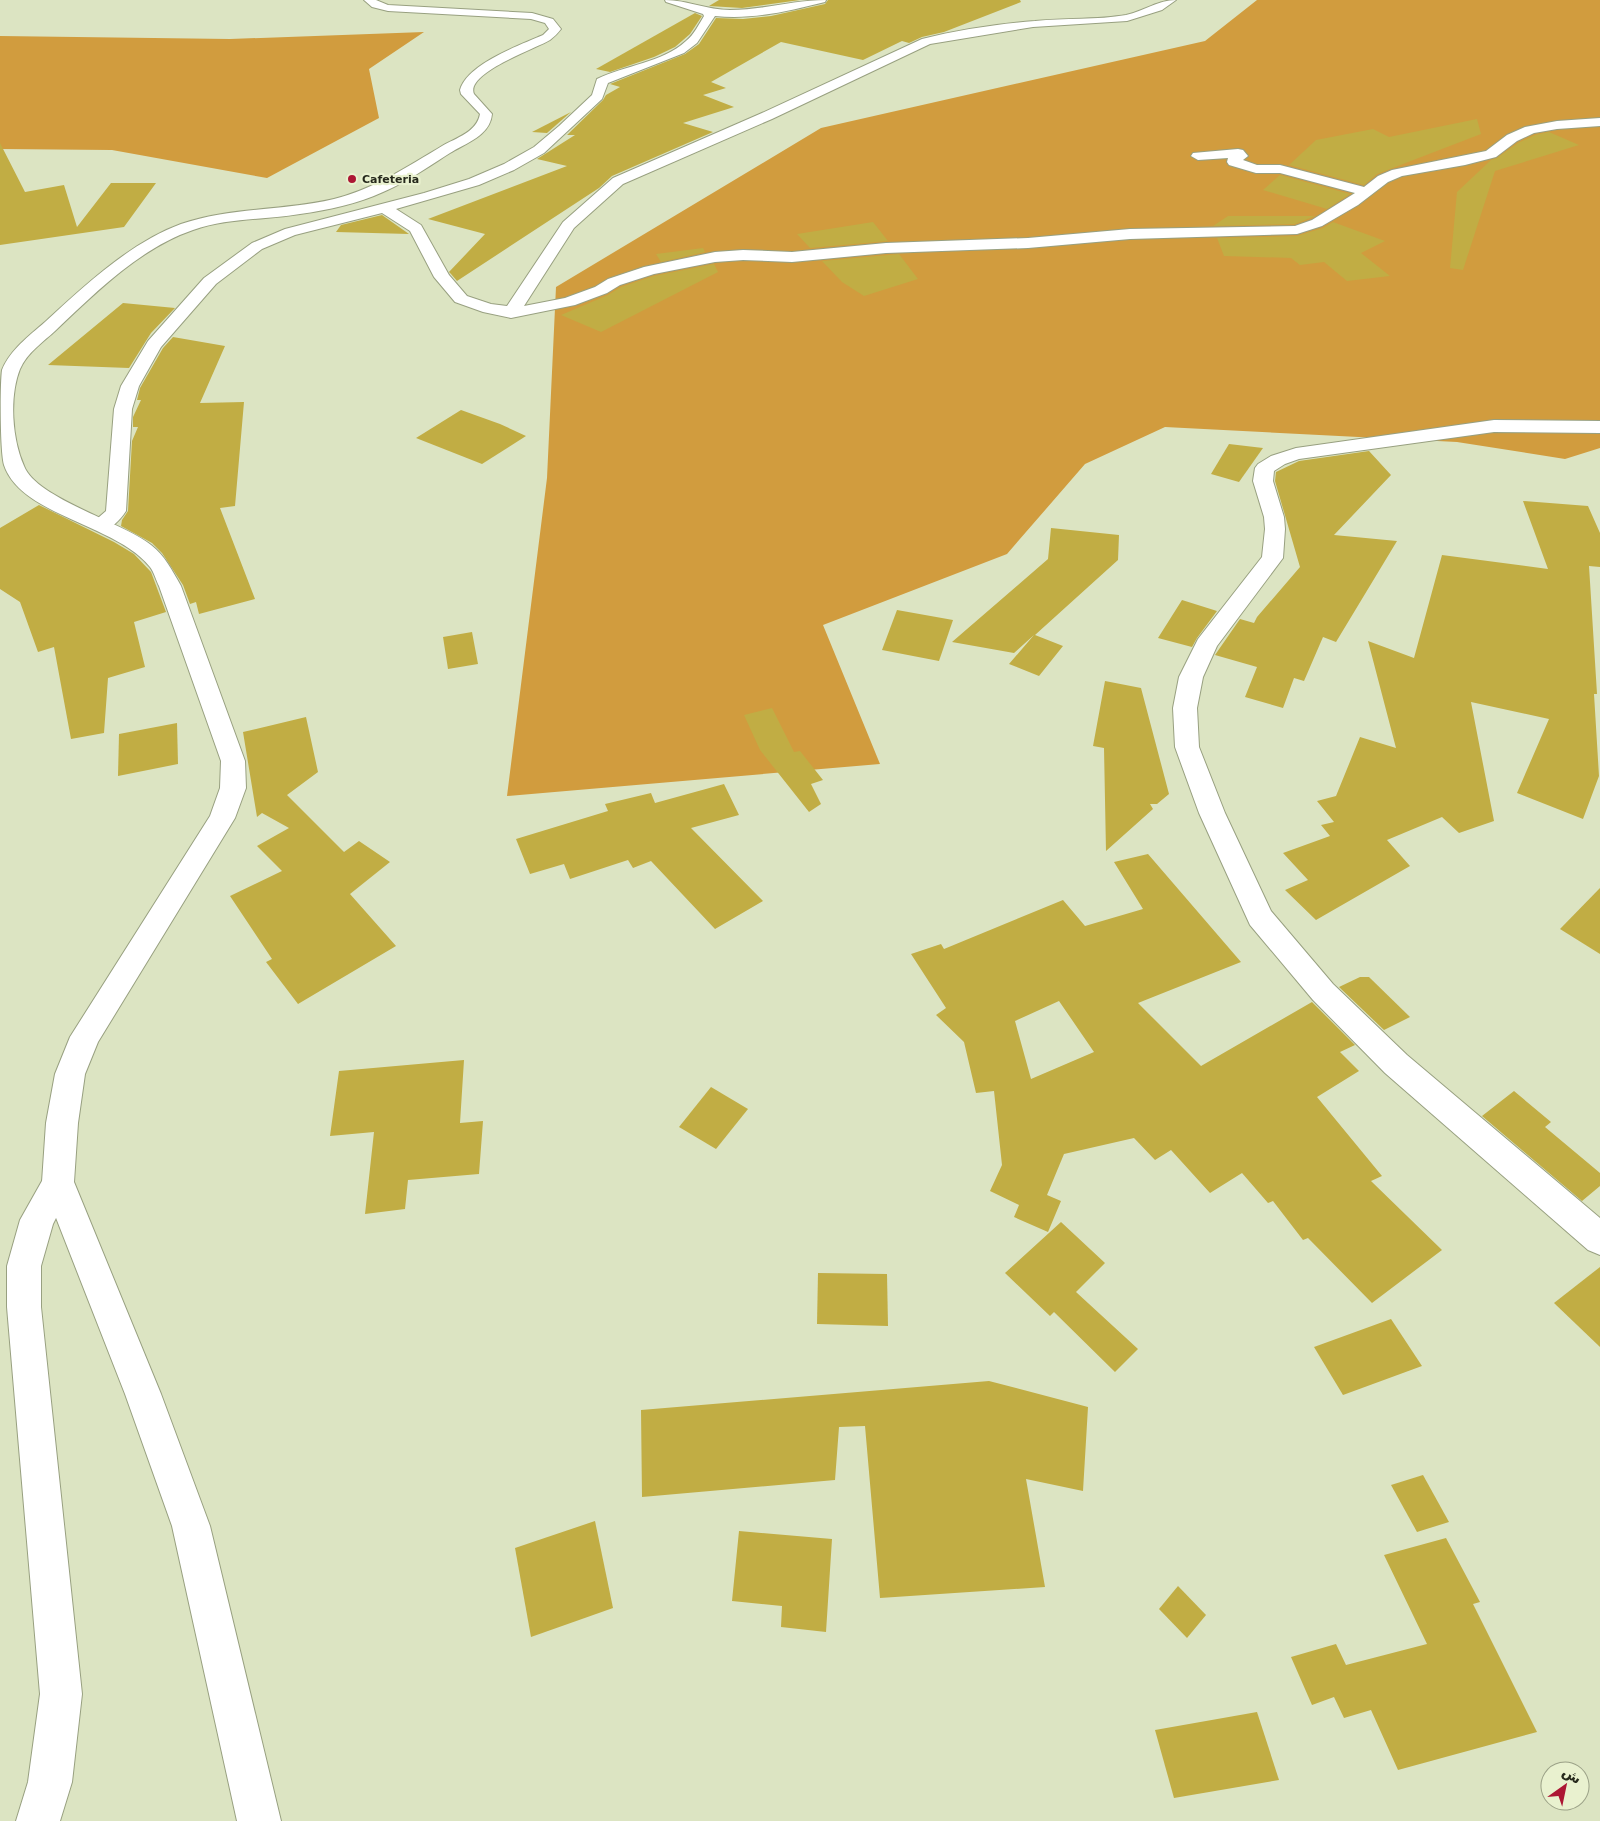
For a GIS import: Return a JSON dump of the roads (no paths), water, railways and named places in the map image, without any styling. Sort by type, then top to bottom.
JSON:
[{"type":"street","points":[[38,1821],[50,1782],[61,1694],[24,1306],[24,1266],[37,1220],[58,1182],[62,1123],[70,1074],[85,1037],[222,818],[233,788],[234,761],[170,586],[159,564],[144,550],[101,524],[42,494],[17,473],[6,433],[5,412],[8,380],[11,369],[23,352],[78,301],[162,238],[185,228],[215,219],[307,208],[362,195],[386,185],[469,137],[484,123],[486,114],[466,91],[467,82],[482,69],[547,36],[555,29],[549,21],[532,16],[388,8],[376,5],[369,0]]},
{"type":"street","points":[[670,0],[692,9],[707,12],[765,12],[821,0]]},
{"type":"street","points":[[511,312],[568,225],[606,190],[631,175],[766,116],[926,41],[1044,23],[1126,18],[1158,8],[1171,0]]},
{"type":"street","points":[[101,524],[110,519],[116,511],[123,409],[130,386],[141,364],[154,345],[210,280],[232,263],[273,238],[307,226],[450,190],[521,161],[539,150],[598,96],[602,85],[601,82],[610,76],[655,62],[690,44],[710,16],[707,12]]},
{"type":"street","points":[[384,207],[416,228],[442,277],[462,299],[489,309],[511,312],[569,302],[602,290],[614,282],[650,270],[715,257],[743,255],[792,257],[895,247],[1028,243],[1130,234],[1288,231],[1316,223],[1353,202],[1383,179],[1397,173],[1465,161],[1491,154],[1512,138],[1530,130],[1557,125],[1600,122]]},
{"type":"street","points":[[1198,156],[1238,153],[1241,156],[1234,159],[1234,162],[1246,166],[1298,173],[1367,192]]},
{"type":"street","points":[[1600,427],[1494,426],[1296,454],[1278,460],[1265,468],[1263,481],[1275,530],[1272,558],[1206,644],[1191,677],[1185,708],[1187,747],[1212,814],[1260,917],[1323,992],[1396,1064],[1600,1239]]},
{"type":"street","points":[[58,1182],[143,1394],[192,1526],[259,1821]]},
{"type":"place","name":"Cafeteria","points":[[352,179]]}]
